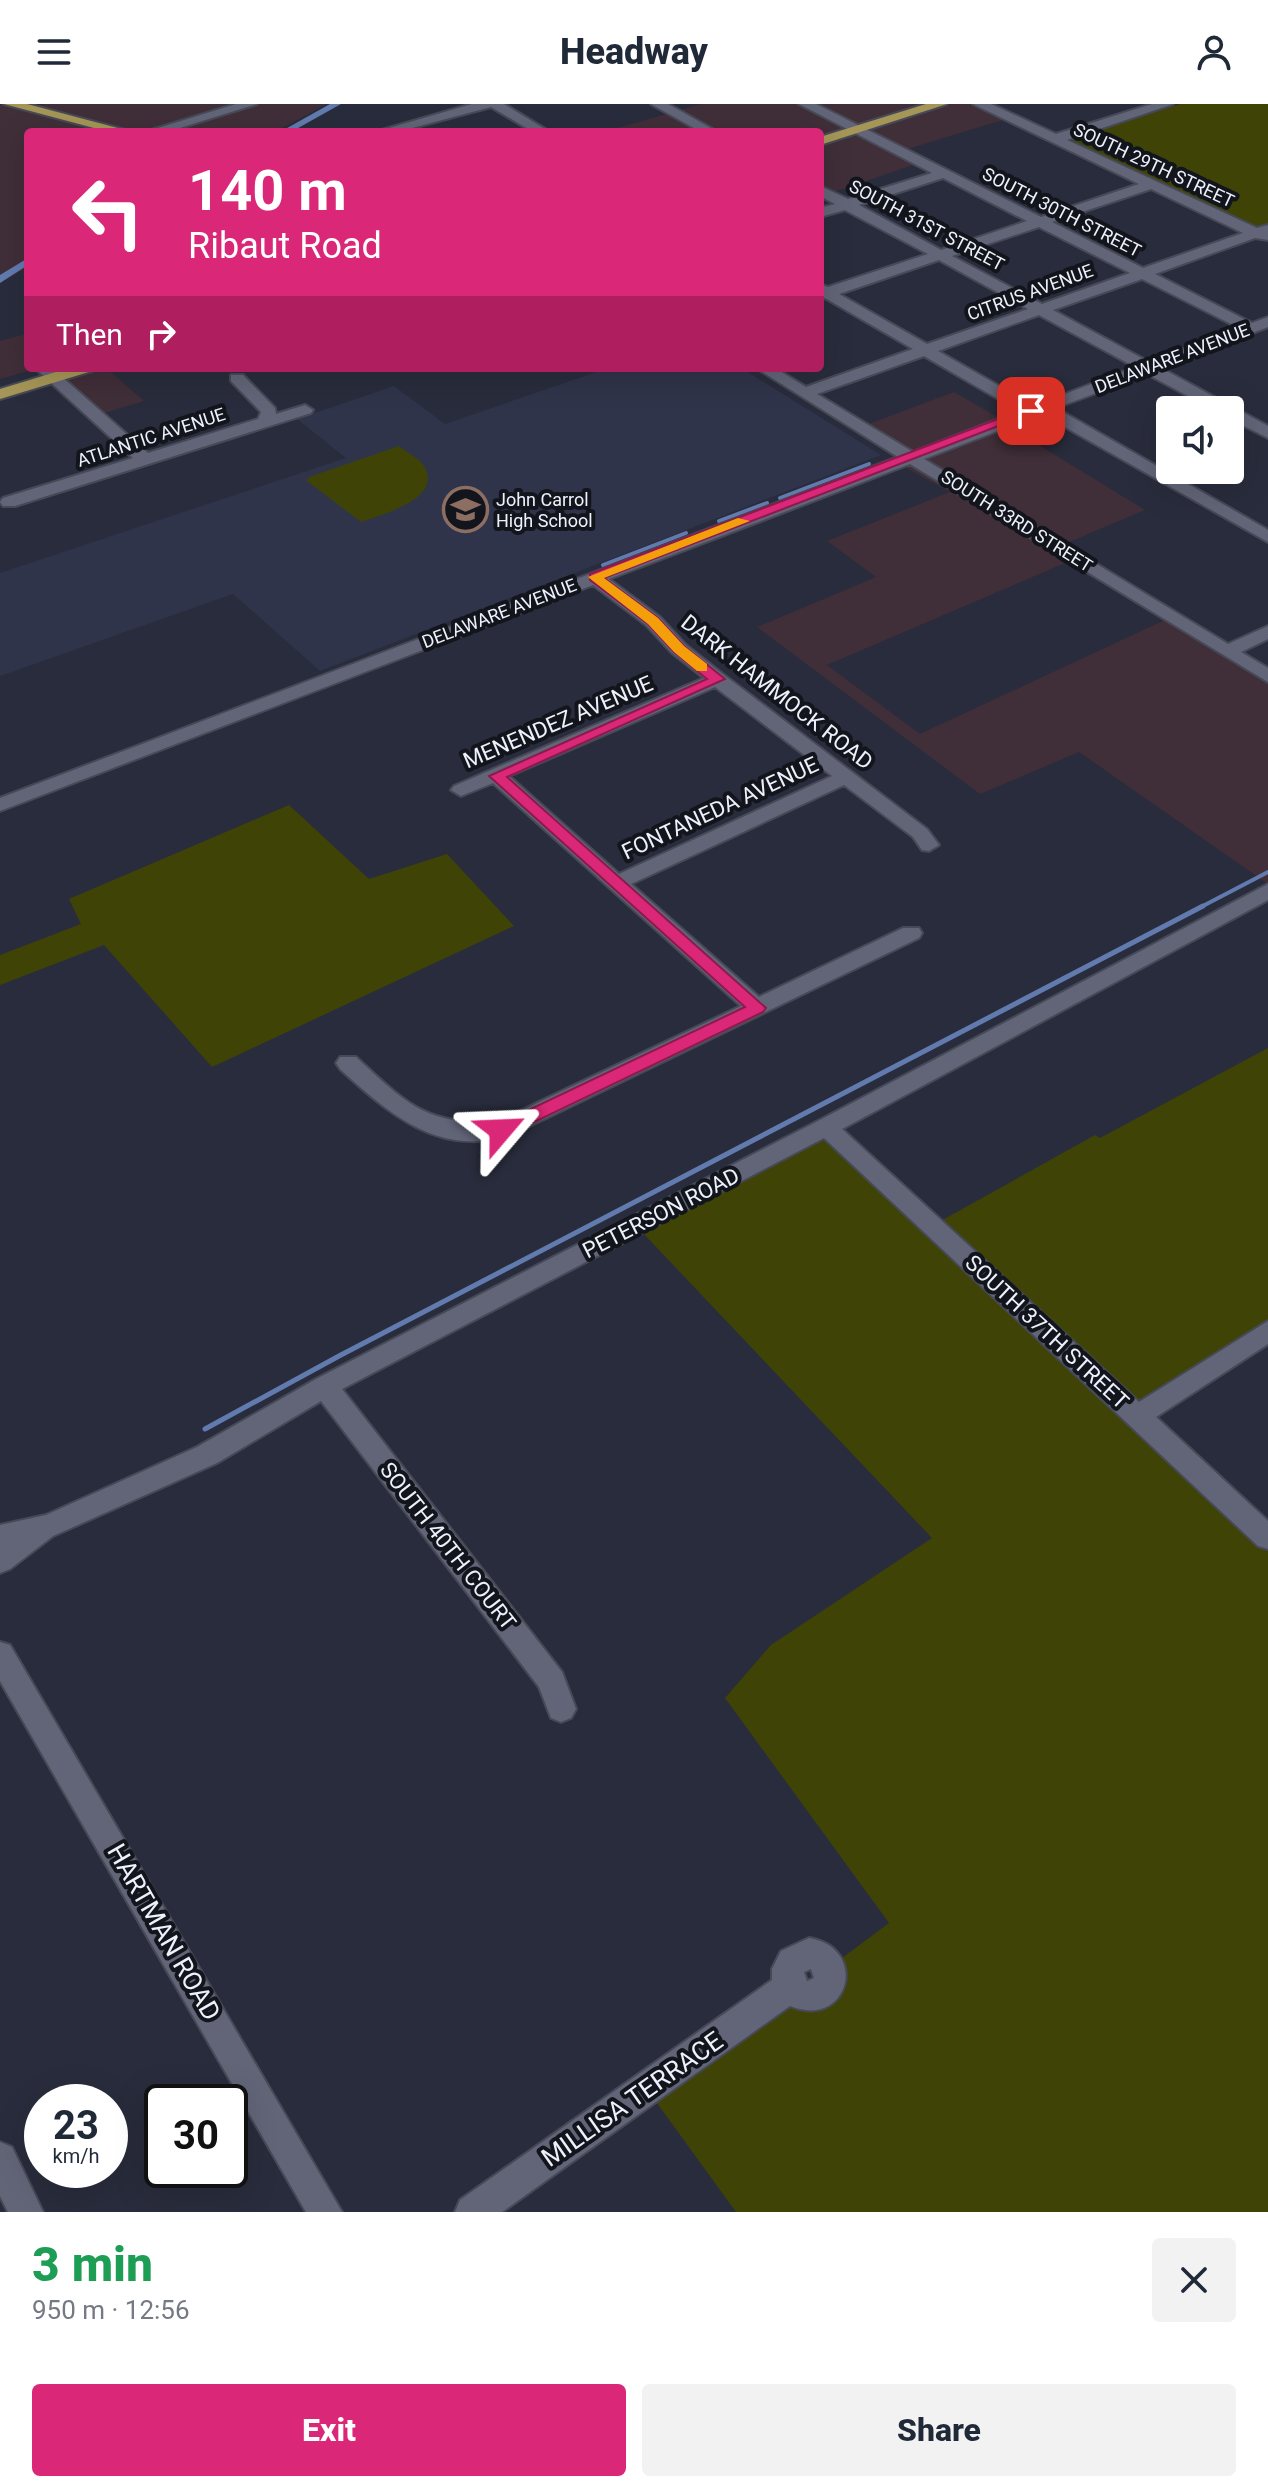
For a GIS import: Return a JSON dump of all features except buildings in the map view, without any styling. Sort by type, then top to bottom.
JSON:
[{"type":"main road","points":[[824,140],[940,104]]},
{"type":"main road","points":[[24,105],[111,128]]},
{"type":"main road","points":[[0,382],[49,372]]},
{"type":"main road","points":[[0,394],[49,372]]},
{"type":"street","points":[[166,128],[250,104]]},
{"type":"street","points":[[397,128],[487,104]]},
{"type":"street","points":[[495,104],[536,128]]},
{"type":"street","points":[[658,104],[703,128]]},
{"type":"street","name":"SOUTH 30TH STREET","points":[[806,104],[1251,328]]},
{"type":"street","name":"SOUTH 29TH STREET","points":[[980,104],[1264,234]]},
{"type":"street","points":[[1055,139],[1166,104]]},
{"type":"street","points":[[824,212],[945,173]]},
{"type":"street","points":[[824,292],[1153,184]]},
{"type":"street","name":"SOUTH 31ST STREET","points":[[824,192],[1201,396]]},
{"type":"street","name":"CITRUS AVENUE","points":[[804,393],[1264,234]]},
{"type":"street","points":[[824,294],[1268,537]]},
{"type":"street","name":"DELAWARE AVENUE","points":[[0,805],[1268,322]]},
{"type":"street","points":[[49,372],[144,459]]},
{"type":"street","name":"SOUTH 33RD STREET","points":[[770,372],[1268,676]]},
{"type":"street","points":[[237,378],[264,403],[269,411],[266,420]]},
{"type":"street","name":"ATLANTIC AVENUE","points":[[9,502],[305,410]]},
{"type":"street","name":"SOUTH 31ST STREET","points":[[1244,420],[1268,433]]},
{"type":"street","name":"DARK HAMMOCK ROAD","points":[[594,577],[653,621],[679,649],[717,679],[920,833],[929,845]]},
{"type":"street","points":[[1227,651],[1268,632]]},
{"type":"street","name":"MENENDEZ AVENUE","points":[[461,790],[717,679]]},
{"type":"street","points":[[497,776],[757,1008]]},
{"type":"street","name":"FONTANEDA AVENUE","points":[[616,883],[845,777]]},
{"type":"street","name":"PETERSON ROAD","points":[[0,1561],[50,1526],[207,1455],[325,1386],[826,1127],[1268,891]]},
{"type":"street","points":[[348,1063],[395,1106],[429,1128],[468,1133],[501,1130],[911,933]]},
{"type":"street","name":"SOUTH 37TH STREET","points":[[826,1127],[1268,1538]]},
{"type":"street","points":[[1137,1416],[1268,1331]]},
{"type":"street","name":"SOUTH 40TH COURT","points":[[325,1386],[552,1681],[561,1709]]},
{"type":"street","name":"PETERSON ROAD","points":[[0,1536],[50,1526]]},
{"type":"street","name":"HARTMAN ROAD","points":[[0,1654],[325,2212]]},
{"type":"street","name":"MILLISA TERRACE","points":[[472,2212],[791,1986]]},
{"type":"street","points":[[0,2159],[26,2212]]},
{"type":"shaded area","points":[[0,104],[100,128],[24,128],[24,269],[0,283]]},
{"type":"shaded area","points":[[45,104],[327,104],[282,128],[120,128],[34,107]]},
{"type":"shaded area","points":[[701,104],[801,104],[850,129],[824,137],[824,128],[709,128],[677,111]]},
{"type":"shaded area","points":[[812,104],[932,104],[857,127]]},
{"type":"shaded area","points":[[949,104],[975,104],[1006,119],[904,150],[864,130]]},
{"type":"shaded area","points":[[670,113],[698,128],[618,128]]},
{"type":"shaded area","points":[[857,132],[919,163],[831,193],[824,189],[824,142]]},
{"type":"shaded area","points":[[24,334],[24,372],[0,379],[0,341]]},
{"type":"shaded area","points":[[84,372],[111,372],[144,401],[101,414],[61,379]]},
{"type":"shaded area","name":"John Carrol High School","points":[[596,372],[747,372],[881,455],[320,671],[233,594],[0,676],[0,573],[346,458],[297,419],[394,386],[445,424]]},
{"type":"shaded area","points":[[954,392],[1001,419],[912,452],[866,425]]},
{"type":"shaded area","points":[[1006,425],[1145,510],[1062,545],[921,458]]},
{"type":"shaded area","points":[[912,461],[1072,560],[827,665],[920,734],[1167,619],[1268,682],[1268,884],[1079,752],[980,794],[757,627],[876,577],[827,541],[950,492],[901,465]]},
{"type":"green space","points":[[1180,104],[1268,104],[1268,227],[1258,231],[1065,140]]},
{"type":"green space","points":[[399,446],[422,463],[428,478],[418,496],[382,515],[361,522],[307,481],[309,477]]},
{"type":"green space","points":[[289,805],[369,879],[447,854],[514,926],[212,1067],[104,945],[0,985],[0,955],[81,924],[69,899]]},
{"type":"green space","points":[[1268,1048],[1268,1321],[1136,1405],[939,1222],[1095,1135],[1100,1138]]},
{"type":"green space","points":[[825,1136],[1268,1549],[1268,2212],[736,2212],[654,2099],[889,1923],[725,1698],[771,1645],[932,1538],[641,1231]]},
{"type":"waterway","points":[[292,128],[337,104]]},
{"type":"waterway","points":[[0,280],[24,264]]},
{"type":"waterway","points":[[780,498],[869,464]]},
{"type":"waterway","points":[[719,521],[767,503]]},
{"type":"waterway","points":[[603,565],[686,533]]},
{"type":"waterway","points":[[1199,908],[1268,872]]},
{"type":"waterway","points":[[205,1429],[339,1356],[1203,906]]},
{"type":"slow traffic","points":[[702,667],[679,649],[653,621],[594,577],[743,521]]},
{"type":"place","name":"John Carrol High School","points":[[465,509]]},
{"type":"route","points":[[501,1130],[757,1008],[497,776],[717,679],[679,649],[653,621],[594,577],[1031,411]]}]
